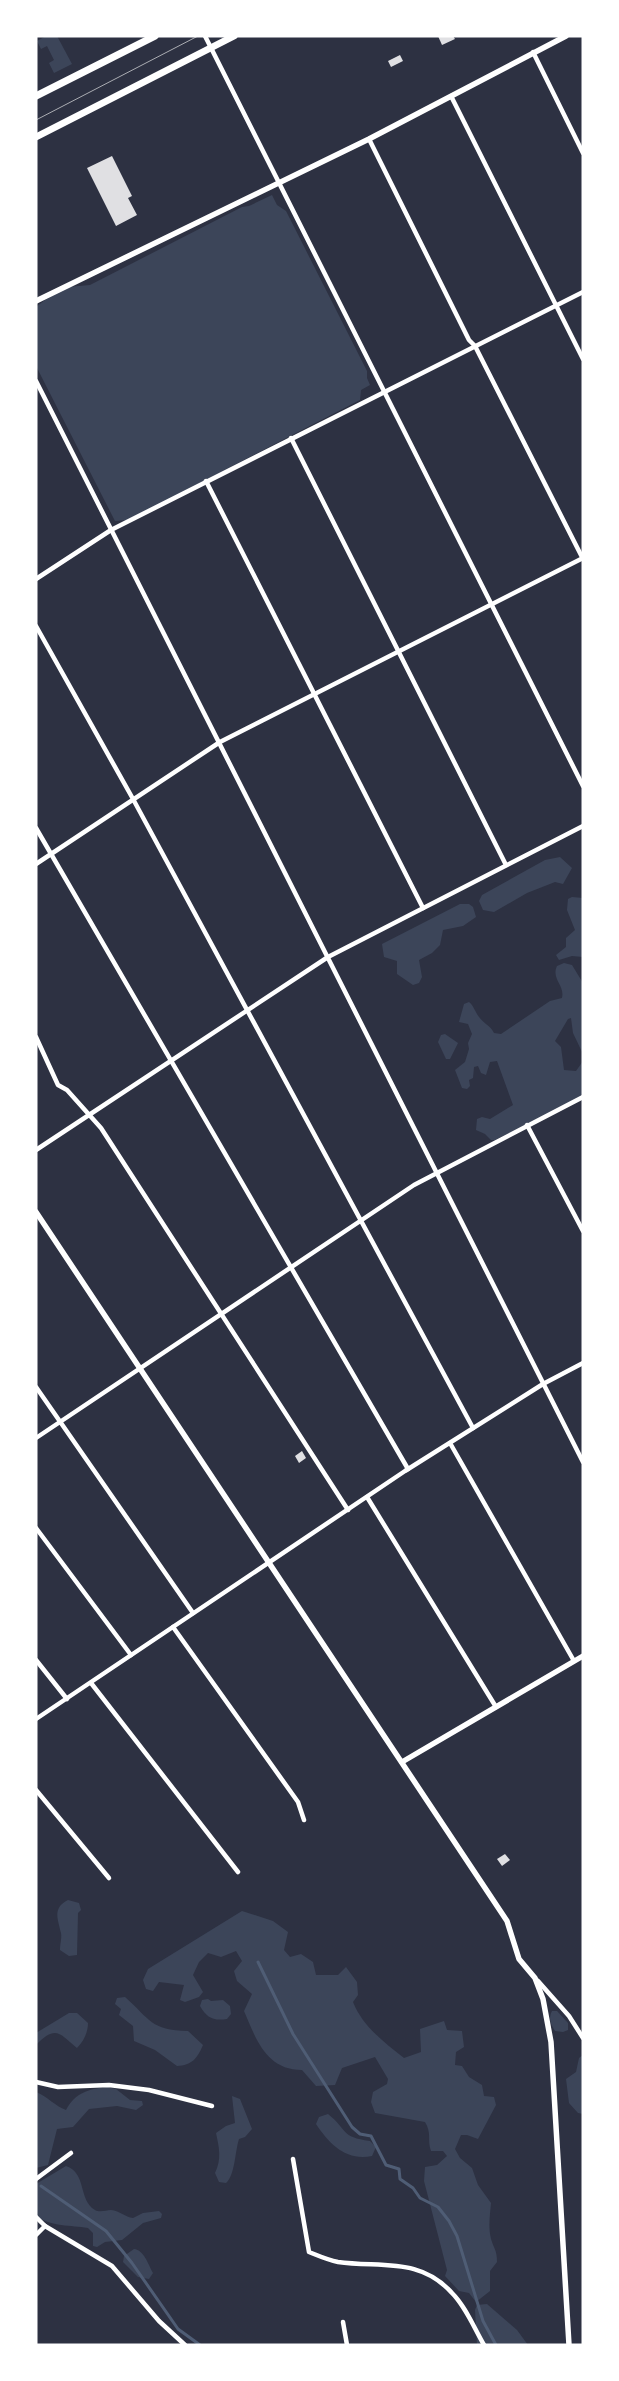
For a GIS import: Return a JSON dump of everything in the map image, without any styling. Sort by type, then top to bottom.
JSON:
[{"type":"main road","points":[[36,96],[155,36]]},
{"type":"main road","points":[[36,136],[234,36]]},
{"type":"street","points":[[205,36],[583,786]]},
{"type":"street","points":[[36,301],[280,183],[566,36]]},
{"type":"street","points":[[533,52],[583,153]]},
{"type":"street","points":[[451,96],[583,359]]},
{"type":"street","points":[[36,864],[220,742],[583,558],[475,346],[465,332],[369,138]]},
{"type":"street","points":[[36,579],[111,530],[583,292]]},
{"type":"street","points":[[36,380],[583,1462]]},
{"type":"street","points":[[291,438],[506,865]]},
{"type":"street","points":[[206,481],[423,908]]},
{"type":"street","points":[[36,626],[134,800],[360,1221],[474,1428]]},
{"type":"street","points":[[36,1150],[328,956],[583,826]]},
{"type":"street","points":[[36,828],[289,1267],[408,1469]]},
{"type":"street","points":[[36,1037],[58,1085],[67,1090],[90,1114],[221,1312],[348,1510]]},
{"type":"street","points":[[36,1438],[221,1312],[436,1172],[583,1097]]},
{"type":"street","points":[[527,1125],[583,1231]]},
{"type":"street","points":[[36,1212],[506,1921],[519,1959],[569,2016],[583,2038]]},
{"type":"street","points":[[36,1719],[408,1469],[543,1384],[583,1364]]},
{"type":"street","points":[[36,1387],[194,1613]]},
{"type":"street","points":[[450,1443],[574,1661]]},
{"type":"street","points":[[366,1497],[496,1706]]},
{"type":"street","points":[[36,1528],[132,1655]]},
{"type":"street","points":[[173,1627],[298,1802],[304,1820]]},
{"type":"street","points":[[402,1762],[583,1656]]},
{"type":"street","points":[[36,1660],[66,1699]]},
{"type":"street","points":[[91,1683],[238,1872]]},
{"type":"street","points":[[36,1790],[109,1878]]},
{"type":"street","points":[[535,1978],[543,1999],[551,2042],[569,2345]]},
{"type":"street","points":[[36,2082],[58,2087],[109,2085],[149,2090],[212,2106]]},
{"type":"street","points":[[36,2179],[71,2153]]},
{"type":"street","points":[[293,2159],[309,2252],[340,2262],[401,2266],[421,2270],[436,2277],[454,2294],[484,2345]]},
{"type":"street","points":[[36,2217],[46,2226],[112,2266],[159,2321],[185,2345]]},
{"type":"street","points":[[36,2235],[46,2226]]},
{"type":"street","points":[[343,2322],[347,2345]]},
{"type":"shaded area","points":[[46,36],[57,36],[72,64],[54,73],[49,63],[54,60],[47,46],[41,49],[37,41]]},
{"type":"shaded area","points":[[272,195],[277,205],[286,211],[367,371],[370,385],[361,390],[360,400],[128,520],[115,521],[36,366],[36,307],[68,287],[90,285],[242,207],[249,206]]},
{"type":"shaded area","points":[[560,857],[572,868],[563,884],[555,882],[527,893],[494,912],[483,910],[479,901],[482,895],[545,860]]},
{"type":"shaded area","points":[[572,897],[583,898],[583,957],[572,956],[559,960],[556,955],[566,947],[566,938],[575,930],[567,910],[568,899]]},
{"type":"shaded area","points":[[460,904],[469,904],[473,907],[476,917],[463,926],[443,930],[440,945],[432,953],[419,960],[422,977],[419,983],[413,985],[397,974],[397,961],[384,957],[382,944]]},
{"type":"shaded area","points":[[564,963],[572,965],[583,983],[583,1054],[573,1033],[571,1018],[568,1019],[555,1041],[561,1047],[564,1070],[576,1071],[583,1061],[583,1096],[495,1140],[491,1140],[485,1134],[476,1130],[477,1119],[482,1117],[490,1119],[513,1105],[497,1061],[490,1062],[486,1075],[481,1073],[478,1066],[474,1067],[473,1078],[469,1080],[470,1086],[467,1089],[462,1088],[455,1070],[465,1062],[469,1049],[468,1043],[472,1034],[468,1024],[459,1022],[464,1004],[469,1002],[479,1017],[494,1033],[501,1034],[550,1001],[562,998],[562,989],[556,971],[557,966]]},
{"type":"shaded area","points":[[445,1034],[458,1043],[450,1059],[446,1059],[438,1042],[441,1035]]},
{"type":"shaded area","points":[[68,1900],[79,1903],[81,1910],[78,1913],[77,1955],[69,1956],[60,1950],[61,1935],[57,1914],[63,1903]]},
{"type":"shaded area","points":[[242,1911],[273,1921],[288,1932],[284,1950],[290,1957],[301,1954],[313,1962],[316,1975],[338,1975],[346,1967],[357,1982],[358,1995],[353,2002],[362,2019],[404,2058],[421,2052],[420,2029],[444,2021],[447,2030],[462,2031],[464,2047],[456,2052],[455,2065],[462,2066],[469,2077],[482,2085],[484,2096],[494,2097],[496,2105],[478,2139],[461,2135],[455,2149],[460,2158],[472,2168],[478,2185],[491,2203],[490,2230],[497,2262],[490,2271],[490,2291],[476,2302],[469,2293],[459,2291],[445,2276],[447,2270],[424,2181],[425,2167],[437,2165],[447,2156],[443,2151],[431,2151],[425,2122],[375,2113],[371,2102],[373,2092],[387,2084],[388,2079],[375,2057],[342,2068],[335,2085],[316,2086],[302,2070],[290,2069],[279,2065],[271,2059],[258,2042],[244,2011],[252,1994],[237,1981],[234,1971],[242,1961],[236,1951],[221,1957],[208,1953],[199,1962],[193,1975],[203,1992],[199,1997],[185,2002],[180,2000],[184,1985],[159,1982],[153,1991],[146,1989],[143,1980],[148,1969]]},
{"type":"shaded area","points":[[125,1997],[146,2018],[158,2026],[188,2031],[203,2045],[196,2058],[190,2063],[177,2066],[155,2050],[134,2041],[133,2026],[119,2015],[121,2009],[115,2004],[117,1998]]},
{"type":"shaded area","points":[[208,1999],[211,2001],[223,2000],[230,2006],[231,2014],[227,2019],[214,2019],[205,2013],[200,2006],[202,2000]]},
{"type":"shaded area","points":[[552,2011],[557,2011],[568,2023],[568,2030],[563,2032],[555,2031],[550,2021]]},
{"type":"shaded area","points":[[69,2013],[77,2013],[88,2023],[85,2036],[77,2048],[58,2033],[48,2035],[36,2045],[36,2033]]},
{"type":"shaded area","points":[[583,2055],[583,2114],[578,2113],[569,2103],[566,2079],[576,2072],[579,2058]]},
{"type":"shaded area","points":[[107,2087],[116,2089],[130,2100],[142,2101],[143,2105],[136,2110],[117,2106],[89,2109],[73,2127],[57,2129],[48,2165],[36,2168],[36,2092],[66,2110],[83,2093]]},
{"type":"shaded area","points":[[232,2096],[240,2099],[252,2129],[245,2137],[239,2139],[233,2169],[226,2183],[219,2182],[215,2173],[219,2158],[216,2133],[226,2126],[235,2123]]},
{"type":"shaded area","points":[[328,2114],[349,2135],[370,2141],[376,2147],[372,2156],[354,2156],[333,2145],[316,2124],[319,2117]]},
{"type":"shaded area","points":[[66,2166],[73,2169],[77,2174],[86,2200],[95,2210],[111,2210],[133,2218],[143,2213],[159,2211],[162,2214],[161,2218],[143,2223],[122,2240],[105,2242],[97,2247],[93,2246],[93,2233],[88,2228],[55,2224],[42,2220],[36,2216],[36,2184]]},
{"type":"shaded area","points":[[134,2249],[143,2255],[153,2273],[149,2279],[138,2277],[123,2262],[124,2256]]},
{"type":"shaded area","points":[[487,2304],[517,2330],[528,2345],[477,2345],[475,2310],[477,2305]]},
{"type":"building","points":[[438,36],[453,36],[455,39],[442,45]]},
{"type":"building","points":[[400,55],[403,61],[391,67],[388,61]]},
{"type":"building","points":[[112,156],[132,196],[128,198],[137,215],[116,226],[87,168]]},
{"type":"building","points":[[302,1451],[306,1458],[299,1463],[295,1456]]},
{"type":"building","points":[[505,1854],[510,1860],[502,1866],[497,1859]]},
{"type":"waterway","points":[[258,1962],[293,2034],[352,2127],[360,2134],[371,2136],[386,2165],[399,2169],[400,2179],[413,2188],[420,2198],[438,2207],[449,2221],[457,2236],[483,2321],[496,2345]]},
{"type":"waterway","points":[[41,2186],[106,2231],[132,2263],[178,2329],[200,2345]]},
{"type":"tram line","points":[[36,120],[198,36]]}]
